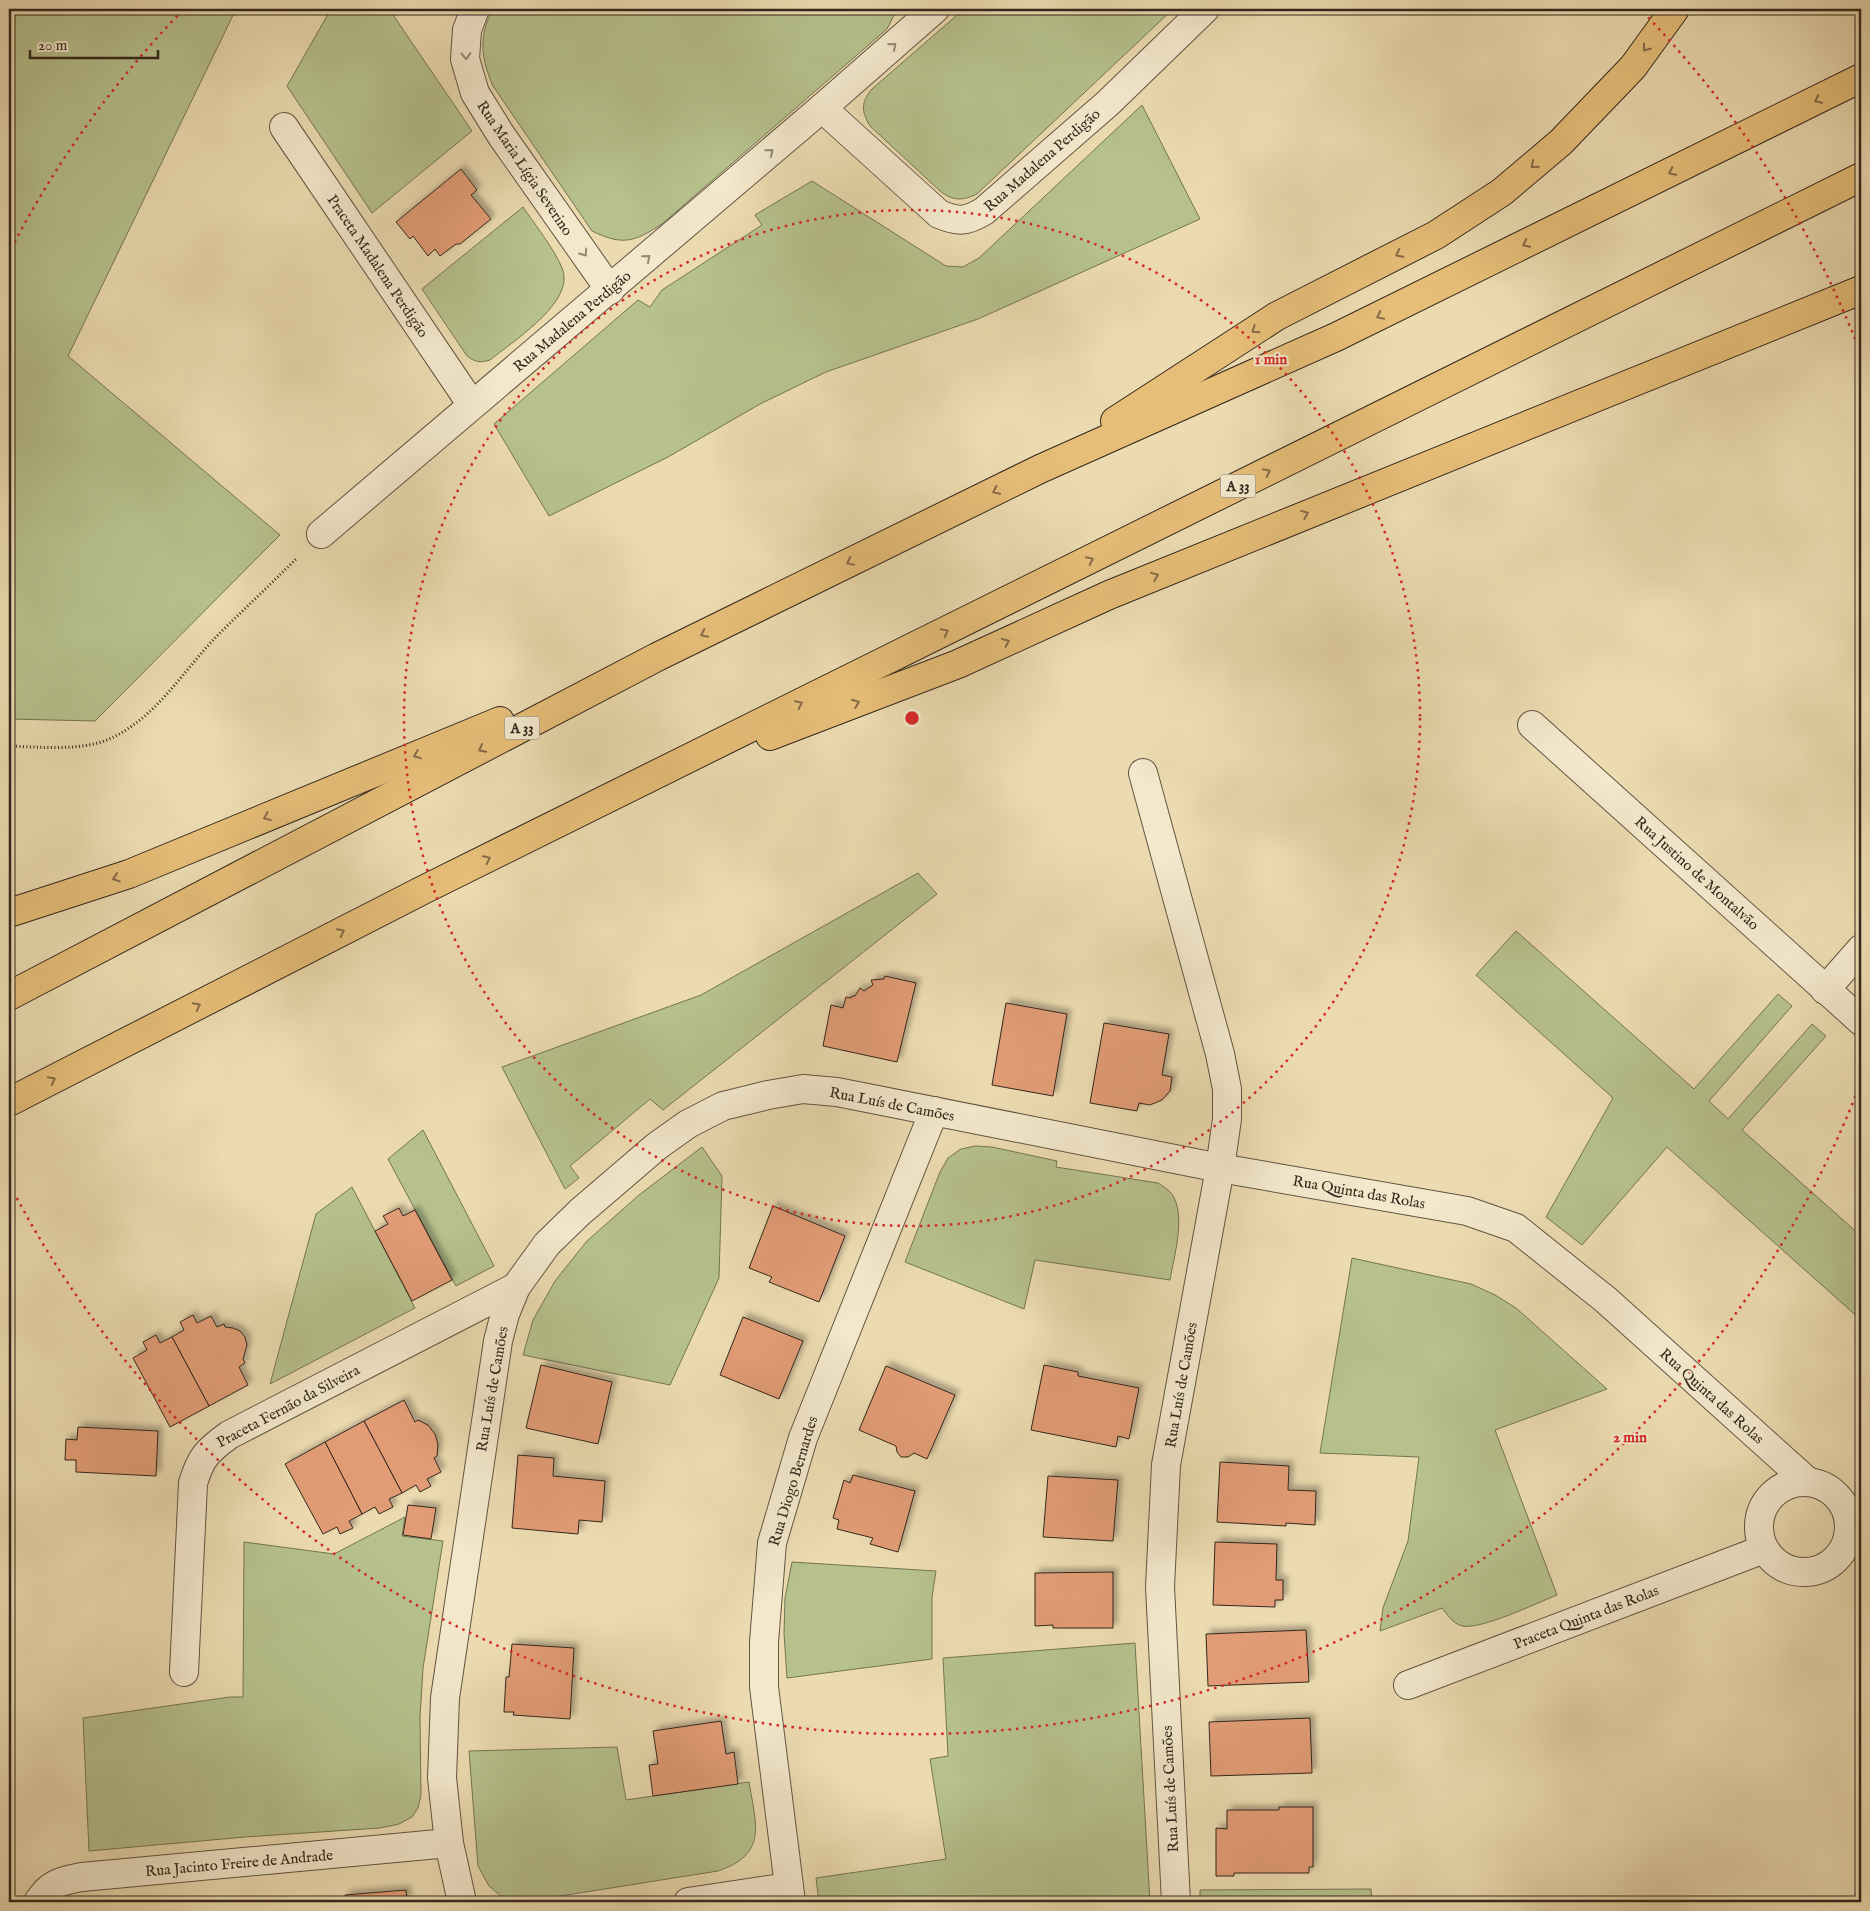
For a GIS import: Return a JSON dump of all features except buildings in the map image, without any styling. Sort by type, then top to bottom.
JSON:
[{"type":"highway","points":[[1040,469],[1277,316],[1436,235],[1502,192],[1561,142],[1633,67],[1675,9]]},
{"type":"highway","name":"A 33","points":[[9,996],[657,657],[1040,469],[1336,337],[1861,78]]},
{"type":"highway","name":"A 33","points":[[9,1102],[425,889],[1861,177]]},
{"type":"highway","points":[[614,796],[958,664],[1109,594],[1861,290]]},
{"type":"highway","points":[[9,913],[128,874],[657,657]]},
{"type":"street","name":"Rua Maria Lígia Severino","points":[[476,9],[467,30],[464,59],[475,93],[501,136],[610,290]]},
{"type":"street","name":"Rua Madalena Perdigão","points":[[321,534],[610,290],[935,9]]},
{"type":"street","name":"Rua Madalena Perdigão","points":[[822,108],[939,214],[954,220],[972,218],[984,211],[1108,103],[1205,9]]},
{"type":"street","name":"Praceta Madalena Perdigão","points":[[284,127],[472,405]]},
{"type":"street","name":"Rua Justino de Montalvão","points":[[1532,725],[1861,1021]]},
{"type":"street","points":[[1143,773],[1220,1054],[1227,1089],[1228,1119],[1220,1168]]},
{"type":"street","points":[[1825,990],[1861,949]]},
{"type":"street","name":"Rua Luís de Camões","points":[[462,1902],[449,1843],[442,1778],[445,1698],[498,1342],[505,1314],[516,1287],[547,1244],[587,1206],[657,1146],[688,1124],[723,1106],[803,1089],[838,1092],[1220,1168],[1166,1465],[1160,1587],[1176,1902]]},
{"type":"street","name":"Rua Diogo Bernardes","points":[[790,1895],[764,1687],[764,1642],[772,1543],[803,1438],[934,1111]]},
{"type":"street","name":"Rua Quinta das Rolas","points":[[1220,1168],[1467,1211],[1516,1228],[1606,1300],[1807,1482],[1822,1485],[1836,1494],[1855,1526],[1843,1552],[1832,1564],[1818,1571],[1803,1573],[1788,1570],[1774,1562],[1764,1549]]},
{"type":"street","name":"Praceta Fernão da Silveira","points":[[184,1672],[193,1484],[200,1462],[212,1446],[229,1435],[516,1287]]},
{"type":"street","points":[[1764,1549],[1759,1534],[1759,1520],[1770,1496],[1781,1488],[1794,1483],[1807,1482]]},
{"type":"street","name":"Praceta Quinta das Rolas","points":[[1408,1685],[1764,1549]]},
{"type":"street","name":"Rua Jacinto Freire de Andrade","points":[[38,1902],[46,1890],[62,1881],[82,1877],[449,1843]]},
{"type":"street","points":[[688,1902],[790,1895]]},
{"type":"path","points":[[9,746],[69,748],[106,740],[141,719],[170,691],[216,637],[321,534]]},
{"type":"green space","points":[[9,9],[236,9],[68,356],[280,535],[95,721],[9,719]]},
{"type":"green space","points":[[331,9],[389,9],[472,131],[372,213],[287,86]]},
{"type":"green space","points":[[493,9],[897,9],[887,29],[662,224],[644,235],[628,240],[620,240],[592,231],[493,86],[484,57],[483,38]]},
{"type":"green space","points":[[964,9],[1173,9],[977,194],[958,199],[949,197],[940,191],[870,126],[865,116],[864,102],[872,89]]},
{"type":"green space","points":[[1142,105],[1200,219],[978,319],[826,372],[760,404],[668,457],[549,516],[494,424],[638,300],[650,307],[662,290],[762,225],[755,215],[812,181],[946,266],[963,267],[979,258]]},
{"type":"green space","points":[[523,207],[559,261],[564,276],[563,288],[557,300],[548,311],[524,334],[490,360],[475,361],[467,356],[422,289]]},
{"type":"green space","points":[[918,873],[937,894],[663,1110],[650,1099],[570,1166],[579,1178],[565,1189],[502,1067],[701,995]]},
{"type":"green space","points":[[1516,931],[1694,1089],[1778,994],[1792,1006],[1709,1101],[1728,1119],[1812,1024],[1826,1036],[1742,1130],[1861,1236],[1861,1320],[1667,1147],[1582,1245],[1546,1217],[1613,1098],[1476,975]]},
{"type":"green space","points":[[423,1130],[494,1266],[456,1286],[388,1159]]},
{"type":"green space","points":[[975,1146],[992,1147],[1057,1161],[1056,1167],[1158,1183],[1171,1193],[1176,1201],[1178,1212],[1178,1235],[1170,1280],[1035,1260],[1024,1309],[905,1262],[940,1172],[948,1158],[961,1149]]},
{"type":"green space","points":[[702,1147],[722,1176],[719,1278],[670,1385],[523,1355],[533,1320],[555,1281],[587,1241],[639,1195]]},
{"type":"green space","points":[[352,1187],[415,1308],[270,1384],[316,1214]]},
{"type":"green space","points":[[1352,1258],[1471,1284],[1495,1295],[1516,1308],[1607,1389],[1495,1430],[1557,1595],[1482,1624],[1471,1626],[1459,1625],[1442,1608],[1380,1631],[1383,1608],[1408,1541],[1419,1457],[1320,1453]]},
{"type":"green space","points":[[405,1517],[402,1536],[443,1541],[423,1668],[420,1718],[421,1795],[418,1808],[412,1817],[399,1824],[380,1828],[245,1837],[89,1851],[83,1718],[230,1697],[243,1697],[244,1542],[334,1554]]},
{"type":"green space","points":[[792,1562],[936,1571],[932,1597],[932,1659],[787,1678],[784,1633],[785,1598]]},
{"type":"green space","points":[[1135,1643],[1150,1902],[819,1902],[816,1878],[946,1859],[930,1759],[948,1756],[943,1658]]},
{"type":"green space","points":[[617,1747],[626,1800],[749,1782],[755,1825],[752,1847],[745,1856],[734,1864],[718,1871],[535,1900],[518,1901],[502,1897],[489,1886],[478,1866],[469,1751]]},
{"type":"green space","points":[[1371,1889],[1372,1902],[1200,1902],[1200,1890]]}]
